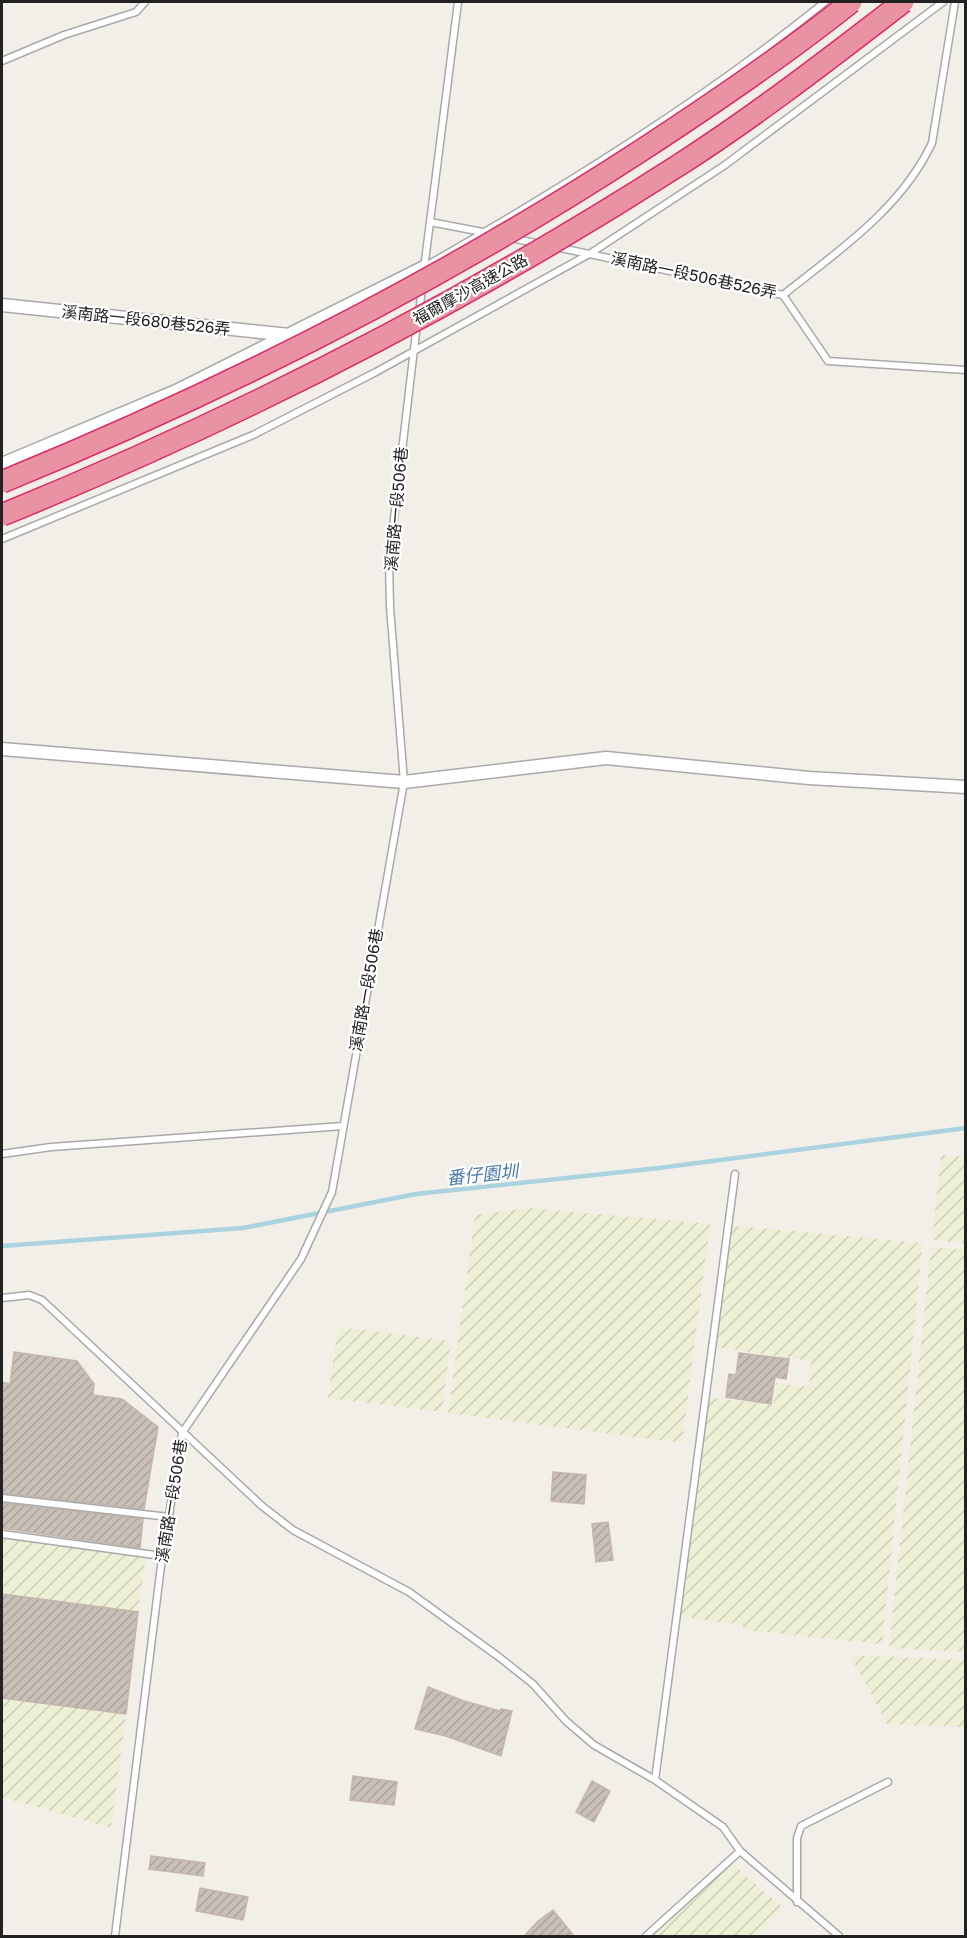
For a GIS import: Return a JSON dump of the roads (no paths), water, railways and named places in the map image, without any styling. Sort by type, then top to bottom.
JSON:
[{"type":"highway","name":"福爾摩沙高速公路","points":[[2,482],[239,376],[379,305],[478,250],[574,194],[686,122],[806,38],[851,2]]},
{"type":"highway","name":"福爾摩沙高速公路","points":[[2,515],[268,398],[437,309],[530,256],[681,164],[790,88],[903,2]]},
{"type":"street","points":[[2,464],[176,391],[424,267]]},
{"type":"street","name":"溪南路一段680巷526弄","points":[[2,305],[290,335]]},
{"type":"street","points":[[2,749],[404,782],[606,758],[808,778],[966,787]]},
{"type":"lane","points":[[2,61],[64,35],[136,12],[145,2]]},
{"type":"lane","name":"溪南路一段506巷","points":[[115,1936],[162,1556],[182,1433],[301,1259],[332,1192],[404,782],[390,607],[389,561],[458,2]]},
{"type":"lane","points":[[424,267],[485,233],[592,167],[690,100],[825,2]]},
{"type":"lane","points":[[2,539],[253,435],[375,372],[591,253],[725,165],[943,2]]},
{"type":"lane","name":"溪南路一段506巷526弄","points":[[430,222],[591,253],[783,295],[871,225],[924,159],[932,143],[956,2]]},
{"type":"lane","points":[[783,295],[828,361],[966,370]]},
{"type":"lane","points":[[2,1154],[51,1147],[343,1126]]},
{"type":"lane","points":[[655,1780],[735,1174]]},
{"type":"lane","points":[[2,1298],[29,1295],[42,1300],[262,1506],[293,1530],[409,1592],[533,1684],[566,1721],[594,1745],[655,1780],[723,1827],[740,1851],[839,1936]]},
{"type":"lane","points":[[2,1498],[169,1517]]},
{"type":"lane","points":[[2,1534],[162,1556]]},
{"type":"lane","points":[[797,1902],[797,1838],[801,1826],[888,1782]]},
{"type":"lane","points":[[646,1936],[740,1851]]},
{"type":"waterway","name":"番仔園圳","points":[[2,1246],[243,1228],[416,1194],[659,1168],[966,1128]]}]
